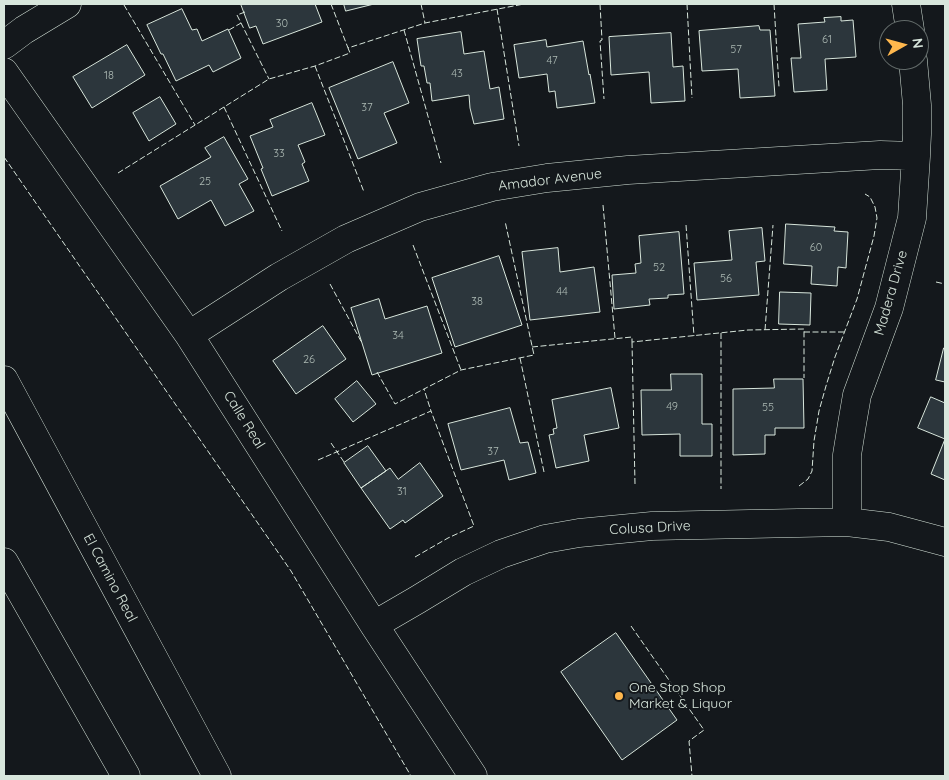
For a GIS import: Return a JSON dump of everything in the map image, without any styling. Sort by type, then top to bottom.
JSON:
[{"type":"main road","points":[[4,45],[24,30],[67,4]]},
{"type":"main road","points":[[906,4],[908,20]]},
{"type":"main road","name":"Madera Drive","points":[[847,522],[848,455],[858,395],[889,308],[912,218],[917,105],[914,70]]},
{"type":"main road","name":"Calle Real","points":[[4,72],[190,335],[374,625],[473,776]]},
{"type":"main road","name":"Amador Avenue","points":[[190,335],[279,276],[346,239],[420,208],[492,187],[546,178],[628,170],[789,160],[916,156]]},
{"type":"main road","name":"El Camino Real","points":[[4,380],[217,776]]},
{"type":"main road","name":"Colusa Drive","points":[[374,625],[463,572],[500,554],[545,539],[579,533],[652,526],[847,522],[889,527],[945,542]]},
{"type":"main road","points":[[4,562],[126,776]]},
{"type":"building","points":[[241,4],[315,4],[322,22],[263,44],[256,26],[250,28]]},
{"type":"building","points":[[344,4],[374,4],[346,11]]},
{"type":"building","points":[[182,9],[192,30],[197,29],[202,41],[228,29],[241,58],[213,72],[209,65],[176,81],[147,25]]},
{"type":"building","points":[[841,17],[841,21],[853,20],[856,57],[825,59],[827,90],[794,92],[791,58],[801,58],[798,24],[825,22],[824,18]]},
{"type":"building","points":[[759,26],[760,30],[770,30],[775,96],[740,98],[738,69],[702,71],[699,31]]},
{"type":"building","points":[[461,32],[464,54],[484,51],[490,89],[499,87],[504,119],[474,124],[469,95],[432,101],[430,83],[427,83],[424,66],[421,66],[417,39]]},
{"type":"building","points":[[671,33],[673,67],[683,66],[685,101],[651,103],[649,72],[611,75],[609,37]]},
{"type":"building","points":[[546,40],[547,47],[583,41],[595,103],[557,108],[555,91],[549,92],[547,74],[519,78],[514,45]]},
{"type":"building","points":[[127,45],[145,75],[92,108],[73,77]]},
{"type":"building","points":[[393,62],[409,103],[384,113],[397,143],[358,159],[329,88]]},
{"type":"building","points":[[160,97],[176,124],[149,141],[133,113]]},
{"type":"building","points":[[312,103],[325,135],[298,145],[305,162],[302,164],[309,181],[272,196],[250,136],[273,127],[270,120]]},
{"type":"building","points":[[224,137],[248,179],[239,184],[254,211],[225,226],[211,200],[178,219],[160,186],[211,157],[205,148]]},
{"type":"building","points":[[786,224],[835,227],[834,231],[848,232],[846,268],[838,267],[837,286],[811,284],[812,266],[784,264]]},
{"type":"building","points":[[762,228],[765,261],[756,262],[759,295],[697,300],[694,263],[732,260],[729,231]]},
{"type":"building","points":[[679,232],[684,294],[668,295],[668,298],[649,299],[650,305],[614,309],[612,275],[636,273],[635,264],[641,263],[639,236]]},
{"type":"building","points":[[558,248],[560,272],[594,267],[600,312],[530,320],[522,252]]},
{"type":"building","points":[[499,256],[522,325],[455,347],[432,278]]},
{"type":"building","points":[[780,292],[811,293],[810,325],[779,324]]},
{"type":"building","points":[[379,299],[385,319],[427,306],[442,353],[372,375],[351,308]]},
{"type":"building","points":[[323,326],[346,359],[296,394],[273,361]]},
{"type":"building","points":[[945,348],[945,382],[936,380]]},
{"type":"building","points":[[671,374],[702,374],[702,424],[712,424],[712,456],[680,456],[680,434],[642,435],[641,390],[671,390]]},
{"type":"building","points":[[774,379],[803,379],[804,428],[775,428],[775,435],[765,435],[765,454],[733,455],[733,389],[774,388]]},
{"type":"building","points":[[357,381],[376,404],[353,422],[335,399]]},
{"type":"building","points":[[611,388],[619,428],[584,435],[589,461],[556,468],[549,435],[554,434],[553,429],[557,428],[552,400]]},
{"type":"building","points":[[931,397],[945,403],[945,439],[918,428]]},
{"type":"building","points":[[510,408],[520,443],[528,442],[536,473],[509,480],[504,460],[461,470],[448,424]]},
{"type":"building","points":[[945,439],[945,480],[931,474]]},
{"type":"building","points":[[368,446],[386,471],[361,488],[344,463]]},
{"type":"building","points":[[420,463],[443,496],[405,523],[403,520],[390,529],[361,488],[390,468],[398,479]]},
{"type":"building","name":"One Stop Shop Market & Liquor","points":[[616,633],[677,720],[622,760],[561,672]]},
{"type":"fence","points":[[331,4],[348,48]]},
{"type":"fence","points":[[421,4],[425,23]]},
{"type":"fence","points":[[118,173],[269,79],[315,66],[350,53],[348,48],[425,23],[524,4]]},
{"type":"fence","points":[[600,4],[602,40],[600,41],[604,99]]},
{"type":"fence","points":[[687,4],[692,98]]},
{"type":"fence","points":[[774,4],[779,87]]},
{"type":"fence","points":[[124,5],[195,125]]},
{"type":"fence","points":[[497,9],[519,146]]},
{"type":"fence","points":[[245,12],[237,15],[269,79]]},
{"type":"fence","points":[[229,30],[241,23]]},
{"type":"fence","points":[[404,30],[441,163]]},
{"type":"fence","points":[[315,66],[364,192]]},
{"type":"fence","points":[[224,107],[282,231]]},
{"type":"fence","points":[[4,157],[291,571],[411,776]]},
{"type":"fence","points":[[799,486],[808,479],[812,471],[819,411],[835,357],[857,299],[874,236],[877,218],[875,207],[870,197],[865,194]]},
{"type":"fence","points":[[603,205],[615,338]]},
{"type":"fence","points":[[318,460],[431,411],[424,389],[461,370],[534,355],[505,221]]},
{"type":"fence","points":[[686,225],[694,336]]},
{"type":"fence","points":[[765,330],[773,225]]},
{"type":"fence","points":[[413,245],[461,370]]},
{"type":"fence","points":[[936,282],[945,284]]},
{"type":"fence","points":[[330,284],[362,343]]},
{"type":"fence","points":[[532,347],[632,337],[632,342],[748,330],[804,329],[804,378]]},
{"type":"fence","points":[[804,332],[845,332]]},
{"type":"fence","points":[[721,333],[721,489]]},
{"type":"fence","points":[[632,342],[635,484]]},
{"type":"fence","points":[[520,358],[544,472]]},
{"type":"fence","points":[[377,372],[395,404],[424,389]]},
{"type":"fence","points":[[415,557],[474,526],[431,411]]},
{"type":"fence","points":[[331,443],[344,462]]},
{"type":"fence","points":[[631,626],[704,730],[689,741],[692,776]]},
{"type":"place","name":"One Stop Shop Market & Liquor","points":[[619,696]]}]
